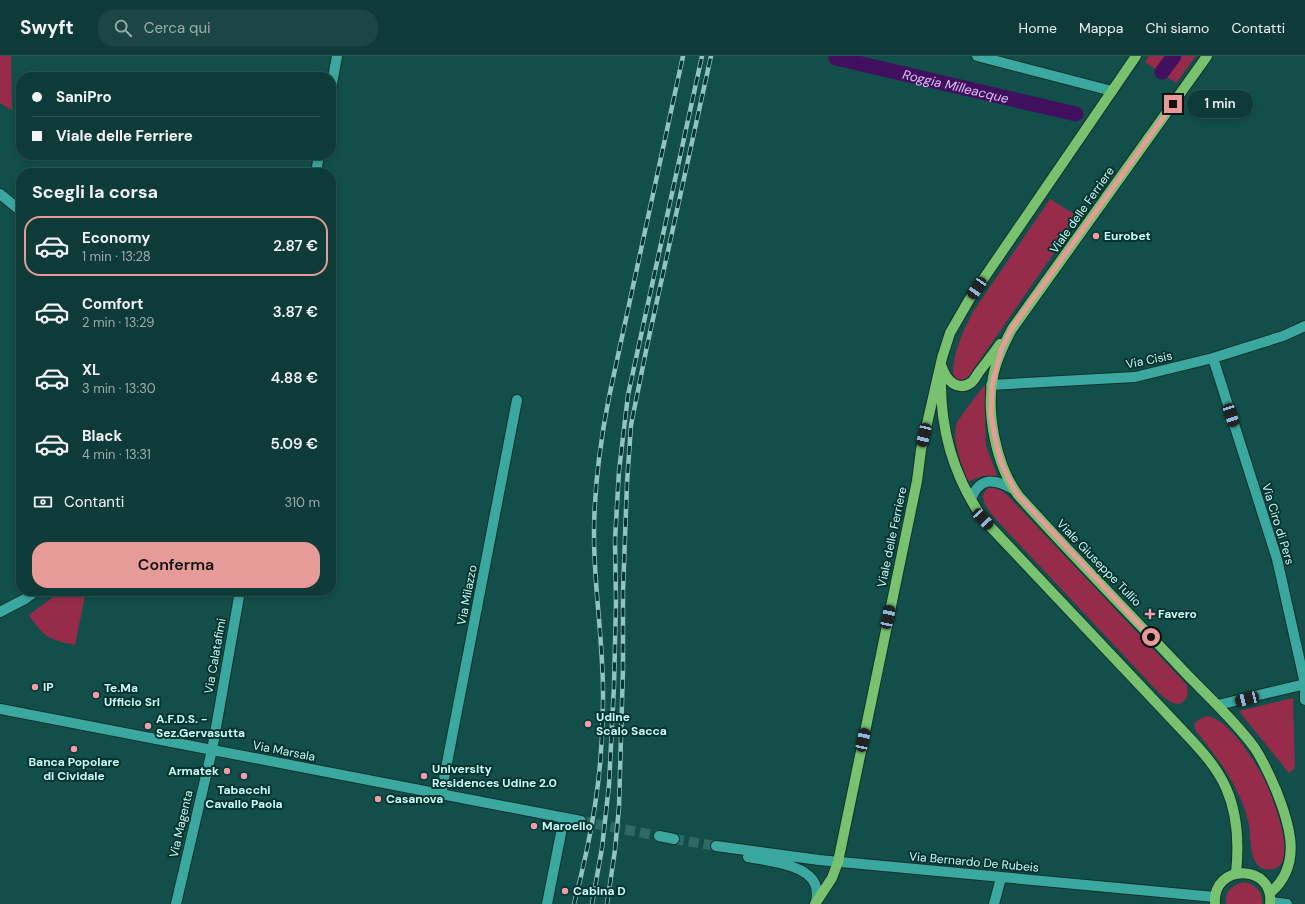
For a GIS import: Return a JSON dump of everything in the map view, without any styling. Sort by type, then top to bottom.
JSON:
[{"type":"main road","name":"Viale delle Ferriere","points":[[816,903],[832,878],[838,862],[917,481],[921,450],[942,358],[950,333],[964,309],[1136,56]]},
{"type":"main road","name":"Viale delle Ferriere","points":[[992,385],[1001,350],[1012,328],[1207,56]]},
{"type":"main road","points":[[942,358],[943,371],[949,381],[957,386],[966,385],[972,382],[1012,328]]},
{"type":"main road","name":"Viale delle Ferriere","points":[[942,358],[941,387],[944,426],[949,448],[956,467],[971,498]]},
{"type":"main road","name":"Viale Giuseppe Tullio","points":[[992,385],[991,415],[996,443],[1002,465],[1014,489],[1033,512],[1218,706],[1255,748],[1273,784],[1289,827],[1291,840],[1287,870],[1270,900]]},
{"type":"main road","points":[[971,498],[983,519],[1184,732],[1217,771],[1226,788],[1234,812],[1238,855],[1236,873]]},
{"type":"main road","points":[[1215,901],[1216,891],[1222,882],[1236,873],[1246,873],[1258,877],[1266,885],[1270,900]]},
{"type":"street","points":[[334,72],[337,56]]},
{"type":"street","points":[[977,56],[1112,91]]},
{"type":"street","points":[[0,194],[16,207]]},
{"type":"street","name":"Via Cisis","points":[[992,385],[1135,378],[1213,358],[1283,336],[1305,326]]},
{"type":"street","name":"Via Ciro di Pers","points":[[1213,358],[1277,559],[1305,684],[1305,700]]},
{"type":"street","name":"Via Milazzo","points":[[441,794],[517,400]]},
{"type":"street","name":"Viale Giuseppe Tullio","points":[[971,498],[974,490],[985,482],[997,482],[1014,489]]},
{"type":"street","points":[[0,612],[29,596]]},
{"type":"street","name":"Via Calatafimi","points":[[212,750],[239,596]]},
{"type":"street","points":[[1218,706],[1305,684]]},
{"type":"street","name":"Via Marsala","points":[[0,709],[564,818]]},
{"type":"street","name":"Via Magenta","points":[[176,904],[212,750]]},
{"type":"street","points":[[547,904],[564,818],[582,821]]},
{"type":"street","points":[[659,836],[674,839]]},
{"type":"street","name":"Via Bernardo De Rubeis","points":[[716,846],[838,862],[1215,901]]},
{"type":"street","name":"Via Bernardo De Rubeis","points":[[730,849],[739,855],[802,870],[811,878],[815,885],[817,892],[816,903]]},
{"type":"street","points":[[994,904],[1002,878]]},
{"type":"street","points":[[1270,900],[1288,904]]},
{"type":"shaded area","points":[[0,56],[11,56],[12,110],[0,103]]},
{"type":"shaded area","points":[[1149,56],[1196,56],[1176,83],[1145,62]]},
{"type":"shaded area","points":[[1050,199],[1079,217],[968,377],[963,380],[957,379],[953,374],[953,366],[962,335],[973,312]]},
{"type":"shaded area","points":[[986,383],[986,446],[998,478],[982,476],[968,482],[955,439],[956,426],[960,417]]},
{"type":"shaded area","points":[[990,487],[1000,490],[1008,496],[1186,684],[1188,693],[1183,702],[1177,704],[1162,696],[997,520],[984,502],[983,497],[985,492]]},
{"type":"shaded area","points":[[54,596],[85,596],[75,645],[53,639],[43,633],[29,615]]},
{"type":"shaded area","points":[[1293,698],[1295,768],[1289,773],[1239,711]]},
{"type":"shaded area","points":[[1207,716],[1223,724],[1239,740],[1266,783],[1276,809],[1284,840],[1284,853],[1281,863],[1274,869],[1261,868],[1254,859],[1251,848],[1249,825],[1241,799],[1221,763],[1196,731],[1194,726],[1196,722]]},
{"type":"shaded area","points":[[1245,882],[1258,890],[1261,896],[1262,904],[1226,904],[1226,895],[1230,889],[1237,884]]},
{"type":"waterway","name":"Roggia Milleacque","points":[[1162,72],[1174,56]]},
{"type":"waterway","name":"Roggia Milleacque","points":[[836,58],[1076,114]]},
{"type":"tunnel","points":[[581,821],[659,836]]},
{"type":"tunnel","points":[[674,839],[716,846]]},
{"type":"railway","points":[[574,904],[591,828],[599,779],[601,753],[603,680],[594,556],[595,500],[600,448],[609,397],[683,56]]},
{"type":"railway","points":[[592,904],[602,848],[609,785],[614,686],[616,602],[615,540],[619,471],[628,395],[702,56]]},
{"type":"railway","points":[[607,904],[615,850],[619,807],[623,668],[623,592],[627,483],[631,425],[711,56]]},
{"type":"place","name":"Eurobet","points":[[1096,236]]},
{"type":"place","name":"Favero","points":[[1150,614]]},
{"type":"place","name":"IP","points":[[35,687]]},
{"type":"place","name":"Te.Ma Ufficio Srl","points":[[96,695]]},
{"type":"place","name":"Udine Scalo Sacca","points":[[588,724]]},
{"type":"place","name":"A.F.D.S. - Sez.Gervasutta","points":[[148,726]]},
{"type":"place","name":"Banca Popolare di Cividale","points":[[74,749]]},
{"type":"place","name":"Armatek","points":[[227,771]]},
{"type":"place","name":"Tabacchi Cavallo Paola","points":[[244,776]]},
{"type":"place","name":"University Residences Udine 2.0","points":[[424,776]]},
{"type":"place","name":"Casanova","points":[[378,799]]},
{"type":"place","name":"Maroello","points":[[534,826]]},
{"type":"place","name":"Cabina D","points":[[565,891]]},
{"type":"route","points":[[1151,637],[1018,495],[1002,465],[993,427],[991,401],[993,375],[997,361],[1012,328],[1173,104]]}]
